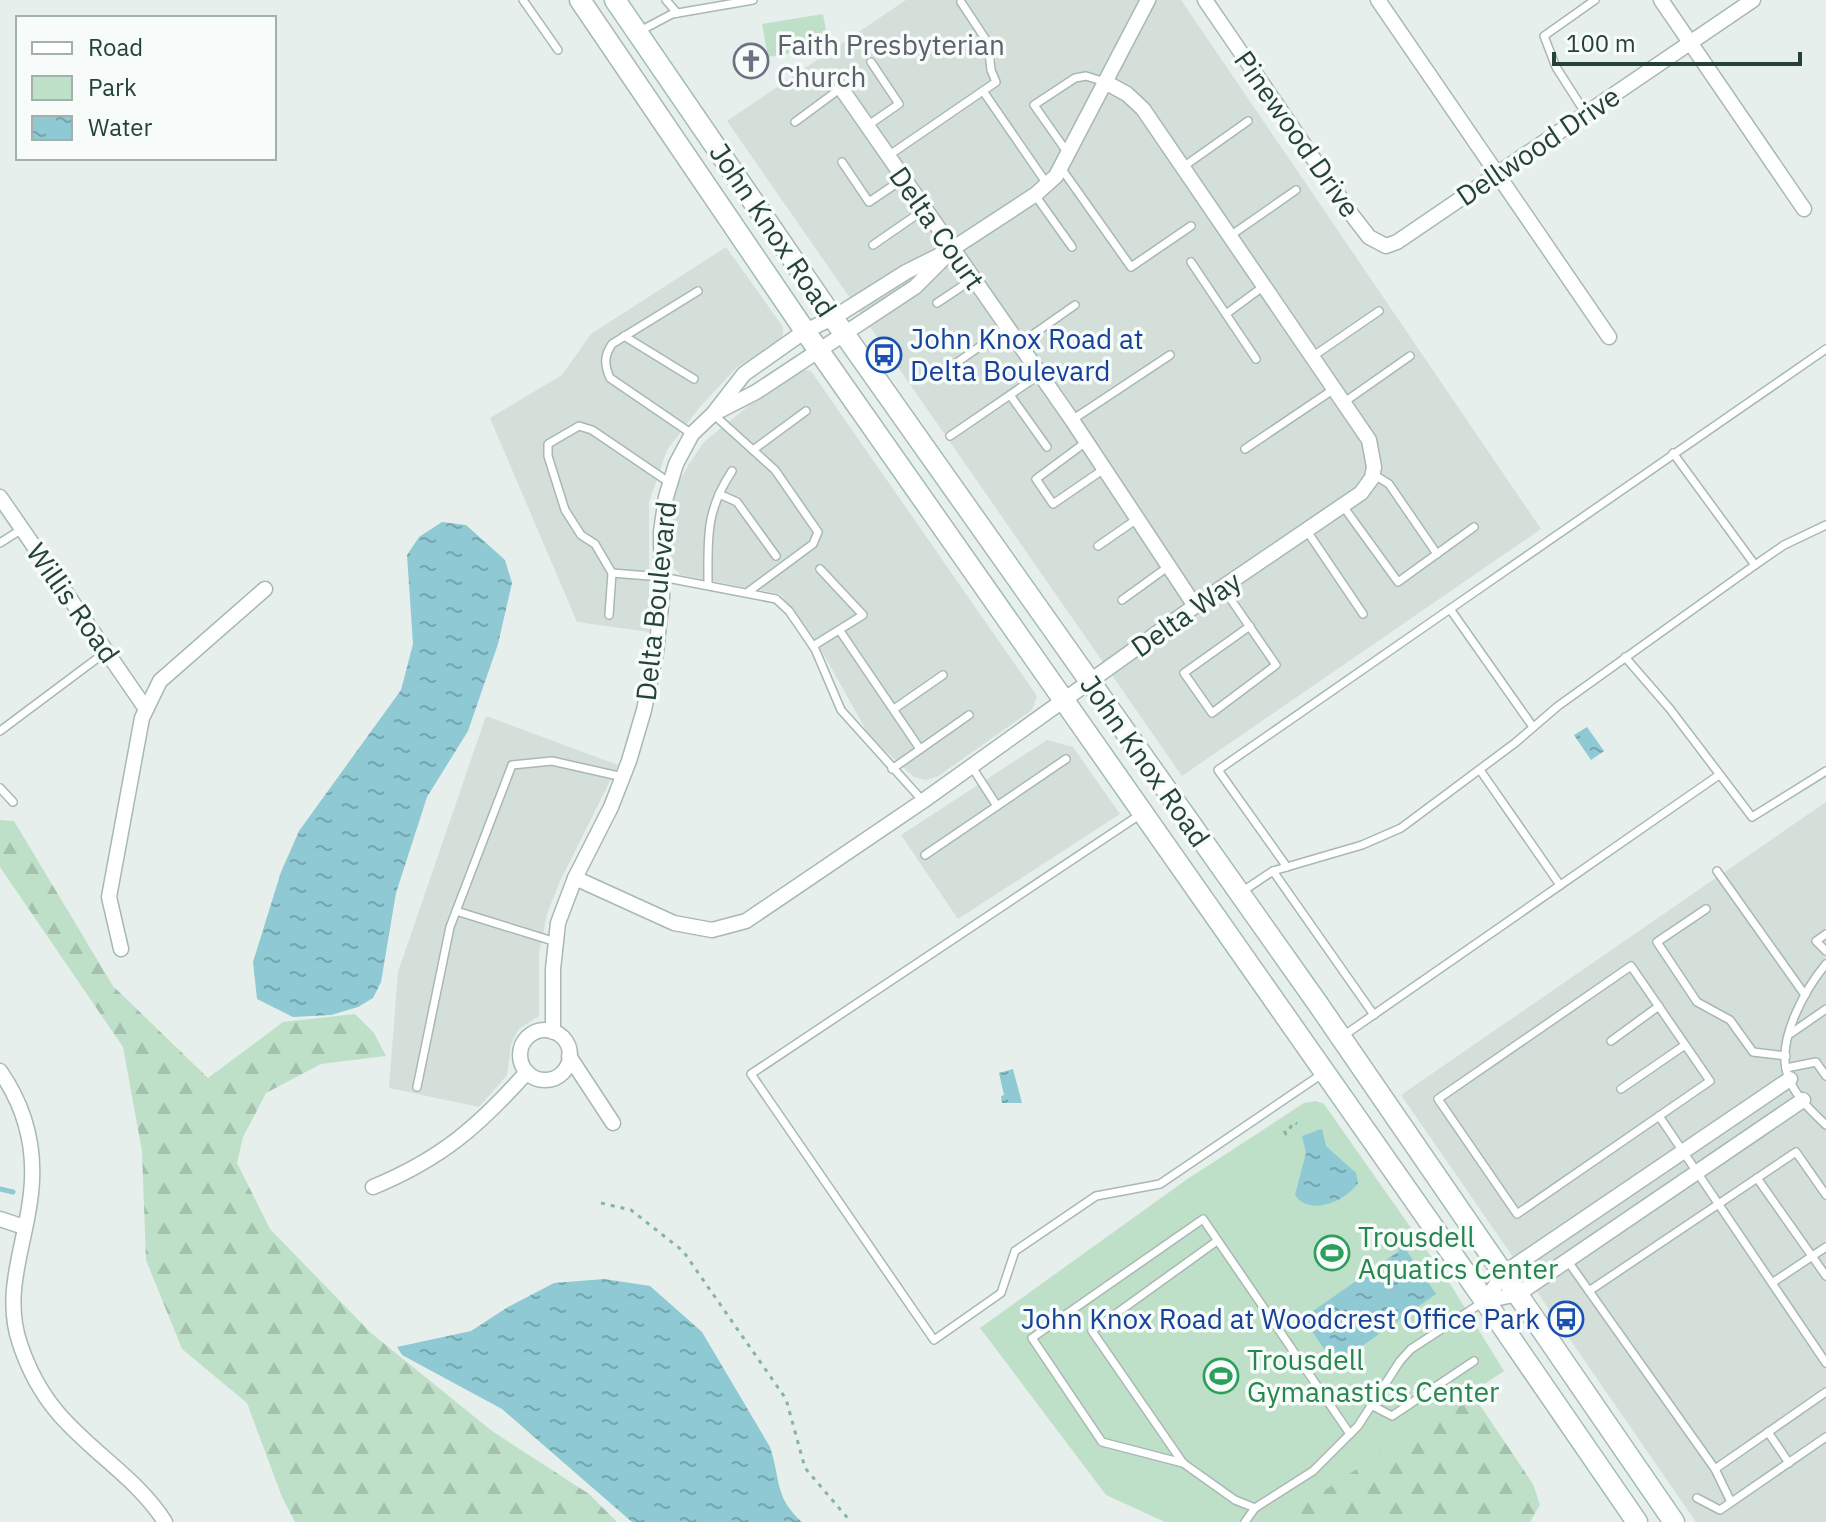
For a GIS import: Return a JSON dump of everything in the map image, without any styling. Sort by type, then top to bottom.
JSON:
[{"type":"main road","name":"John Knox Road","points":[[580,0],[805,331],[1485,1301],[1631,1518]]},
{"type":"main road","name":"John Knox Road","points":[[615,0],[839,326],[1347,1046],[1674,1522]]},
{"type":"main road","points":[[611,47],[638,32]]},
{"type":"main road","points":[[1320,1064],[1347,1046]]},
{"type":"street","name":"Delta Boulevard","points":[[553,1032],[553,969],[558,923],[575,878],[623,777],[644,710],[657,638],[662,577],[661,532],[666,497],[692,434],[713,414],[744,374],[805,331],[839,326],[915,287],[952,249],[1047,184],[1061,167],[1148,0]]},
{"type":"street","name":"Pinewood Drive","points":[[1205,0],[1369,237],[1386,246],[1402,239]]},
{"type":"street","points":[[1378,0],[1609,337]]},
{"type":"street","points":[[1661,0],[1804,209]]},
{"type":"street","name":"Dellwood Drive","points":[[1402,239],[1753,0]]},
{"type":"street","points":[[1105,82],[1127,94],[1143,109],[1183,167],[1369,440],[1374,457],[1373,474]]},
{"type":"street","name":"Delta Court","points":[[841,88],[1072,420],[1195,606]]},
{"type":"street","points":[[713,414],[756,392],[818,349],[839,326]]},
{"type":"street","name":"Delta Way","points":[[575,878],[674,923],[712,930],[746,921],[972,767],[1195,606],[1343,506],[1367,486],[1373,474]]},
{"type":"street","name":"Willis Road","points":[[0,497],[146,709]]},
{"type":"street","points":[[121,949],[109,897],[142,718],[160,681],[265,589]]},
{"type":"street","points":[[539,1031],[553,1032],[563,1038],[569,1056],[562,1073],[554,1078],[536,1078],[527,1072],[520,1059],[521,1046],[539,1031]]},
{"type":"street","points":[[569,1056],[613,1123]]},
{"type":"street","points":[[0,1071],[19,1104],[31,1149],[31,1194],[13,1297],[19,1342],[32,1372],[60,1415],[134,1483],[165,1522]]},
{"type":"street","points":[[373,1187],[412,1171],[450,1146],[491,1112],[527,1072]]},
{"type":"street","points":[[1485,1301],[1504,1273],[1683,1151],[1788,1073]]},
{"type":"street","points":[[1485,1301],[1518,1294],[1803,1100]]},
{"type":"street","points":[[0,1219],[24,1227]]},
{"type":"lane","points":[[523,0],[558,50]]},
{"type":"lane","points":[[666,0],[677,13]]},
{"type":"lane","points":[[638,32],[677,13],[753,0]]},
{"type":"lane","points":[[1586,114],[1556,67],[1544,36],[1595,0]]},
{"type":"lane","points":[[888,156],[996,82],[991,70],[988,43],[961,2]]},
{"type":"lane","points":[[867,126],[899,104],[871,62]]},
{"type":"lane","points":[[1068,153],[1034,105],[1075,78],[1086,76],[1105,82]]},
{"type":"lane","points":[[795,122],[841,88]]},
{"type":"lane","points":[[983,91],[1047,184]]},
{"type":"lane","points":[[1183,167],[1248,121]]},
{"type":"lane","points":[[842,162],[869,202],[903,178]]},
{"type":"lane","points":[[1061,167],[1131,267],[1191,226]]},
{"type":"lane","points":[[1230,236],[1296,190]]},
{"type":"lane","points":[[1035,195],[1072,247]]},
{"type":"lane","points":[[873,245],[925,209]]},
{"type":"lane","points":[[1191,262],[1256,359]]},
{"type":"lane","points":[[937,303],[973,279]]},
{"type":"lane","points":[[1226,314],[1264,286]]},
{"type":"lane","points":[[692,434],[610,378],[605,366],[606,354],[612,344],[698,291]]},
{"type":"lane","points":[[1018,345],[1075,305]]},
{"type":"lane","points":[[1312,357],[1379,311]]},
{"type":"lane","points":[[952,366],[1006,328]]},
{"type":"lane","points":[[624,336],[694,379]]},
{"type":"lane","points":[[1287,867],[1218,770],[1826,349]]},
{"type":"lane","points":[[1072,420],[1170,355]]},
{"type":"lane","points":[[1343,403],[1410,356]]},
{"type":"lane","points":[[950,436],[1039,375]]},
{"type":"lane","points":[[1245,449],[1334,389]]},
{"type":"lane","points":[[1010,395],[1047,447]]},
{"type":"lane","points":[[753,450],[806,411]]},
{"type":"lane","points":[[713,414],[775,470],[818,532],[813,544],[748,592]]},
{"type":"lane","points":[[609,615],[612,573],[595,544],[581,535],[565,510],[548,456],[548,444],[579,426],[592,430],[670,483]]},
{"type":"lane","points":[[1086,442],[1036,479],[1053,504],[1104,469]]},
{"type":"lane","points":[[1673,453],[1755,565]]},
{"type":"lane","points":[[708,585],[709,530],[713,506],[732,471]]},
{"type":"lane","points":[[1373,474],[1389,484],[1437,554]]},
{"type":"lane","points":[[719,494],[737,502],[776,556]]},
{"type":"lane","points":[[1343,506],[1398,582],[1474,527]]},
{"type":"lane","points":[[1098,546],[1137,519]]},
{"type":"lane","points":[[1239,894],[1273,871],[1362,845],[1401,828],[1625,657],[1784,545],[1826,525]]},
{"type":"lane","points":[[0,543],[22,529]]},
{"type":"lane","points":[[1307,531],[1363,614]]},
{"type":"lane","points":[[1122,600],[1169,566]]},
{"type":"lane","points":[[813,646],[863,615],[820,569]]},
{"type":"lane","points":[[612,573],[662,577],[776,599],[789,611],[813,646],[841,710],[923,801]]},
{"type":"lane","points":[[1223,588],[1250,626],[1276,665],[1212,713],[1184,673],[1250,626]]},
{"type":"lane","points":[[1450,609],[1533,727]]},
{"type":"lane","points":[[840,631],[920,749]]},
{"type":"lane","points":[[0,731],[107,651]]},
{"type":"lane","points":[[1625,657],[1670,709],[1752,817],[1826,771]]},
{"type":"lane","points":[[894,709],[943,675]]},
{"type":"lane","points":[[892,769],[969,715]]},
{"type":"lane","points":[[925,855],[1066,759]]},
{"type":"lane","points":[[417,1087],[450,927],[512,765],[552,761],[623,777]]},
{"type":"lane","points":[[972,767],[997,806]]},
{"type":"lane","points":[[1480,770],[1560,885]]},
{"type":"lane","points":[[1347,1046],[1374,1015],[1719,775]]},
{"type":"lane","points":[[0,788],[13,802]]},
{"type":"lane","points":[[1143,813],[751,1074],[934,1340],[1001,1293],[1015,1251],[1096,1196],[1160,1184],[1320,1064]]},
{"type":"lane","points":[[1273,871],[1374,1015]]},
{"type":"lane","points":[[1717,871],[1805,995]]},
{"type":"lane","points":[[1706,909],[1657,942],[1697,1002],[1730,1020],[1753,1052],[1786,1056]]},
{"type":"lane","points":[[456,911],[556,942]]},
{"type":"lane","points":[[1826,934],[1816,941],[1826,951]]},
{"type":"lane","points":[[1826,964],[1805,995],[1790,1034],[1786,1056],[1788,1073],[1803,1100],[1826,1125]]},
{"type":"lane","points":[[1631,966],[1685,1045],[1710,1081],[1517,1214],[1438,1099],[1631,966]]},
{"type":"lane","points":[[1611,1041],[1659,1006]]},
{"type":"lane","points":[[1790,1034],[1826,1009]]},
{"type":"lane","points":[[1621,1089],[1685,1045]]},
{"type":"lane","points":[[1788,1073],[1816,1062],[1826,1076]]},
{"type":"lane","points":[[1659,1116],[1826,1363]]},
{"type":"lane","points":[[1589,1291],[1796,1152],[1826,1195]]},
{"type":"lane","points":[[1757,1178],[1826,1276]]},
{"type":"lane","points":[[1183,1463],[1102,1442],[1032,1338],[1203,1219],[1350,1434]]},
{"type":"lane","points":[[1217,1241],[1092,1331],[1183,1463],[1235,1500],[1255,1508]]},
{"type":"lane","points":[[1772,1283],[1826,1247]]},
{"type":"lane","points":[[1567,1260],[1715,1469],[1731,1502]]},
{"type":"lane","points":[[1245,1522],[1255,1508],[1313,1471],[1350,1434],[1411,1349],[1485,1301]]},
{"type":"lane","points":[[1371,1405],[1392,1416],[1474,1361]]},
{"type":"lane","points":[[1715,1469],[1826,1392]]},
{"type":"lane","points":[[1768,1432],[1789,1463]]},
{"type":"lane","points":[[1697,1498],[1720,1510],[1825,1439]]},
{"type":"path","points":[[1284,1131],[1286,1134],[1294,1122],[1297,1124]]},
{"type":"path","points":[[601,1203],[631,1210],[683,1251],[786,1399],[805,1468],[851,1522]]},
{"type":"shaded area","points":[[906,0],[1181,0],[1541,529],[1182,776],[727,121]]},
{"type":"shaded area","points":[[726,247],[783,327],[783,335],[780,342],[737,367],[699,408],[667,450],[649,502],[649,632],[577,622],[490,418],[562,375],[591,334]]},
{"type":"shaded area","points":[[804,370],[811,371],[1037,696],[1032,710],[937,777],[925,780],[914,777],[870,737],[815,639],[780,594],[681,575],[670,565],[668,530],[675,489],[704,442],[789,376]]},
{"type":"shaded area","points":[[486,716],[618,765],[560,881],[547,914],[539,953],[539,1016],[519,1029],[511,1044],[507,1075],[479,1107],[389,1088],[398,972]]},
{"type":"shaded area","points":[[1047,740],[1073,747],[1120,814],[958,919],[901,835]]},
{"type":"shaded area","points":[[1826,802],[1826,1522],[1696,1522],[1401,1095]]},
{"type":"green space","points":[[823,14],[829,47],[768,57],[762,24]]},
{"type":"green space","points":[[0,820],[14,821],[113,986],[208,1078],[283,1022],[355,1014],[374,1033],[386,1056],[321,1064],[266,1093],[243,1137],[237,1163],[270,1229],[371,1333],[492,1431],[589,1494],[617,1522],[295,1522],[282,1497],[247,1403],[182,1349],[146,1260],[142,1151],[123,1047],[0,867]]},
{"type":"green space","points":[[1316,1101],[1324,1104],[1449,1282],[1504,1371],[1277,1522],[1165,1522],[1106,1495],[980,1328],[1186,1180],[1304,1103]]},
{"type":"green space","points":[[1469,1389],[1533,1484],[1540,1505],[1530,1522],[1271,1522]]},
{"type":"water","points":[[442,522],[466,525],[505,560],[512,583],[498,644],[468,731],[427,797],[396,893],[381,982],[373,998],[358,1007],[331,1015],[293,1017],[257,999],[253,962],[281,872],[299,831],[401,690],[413,644],[407,555],[419,537]]},
{"type":"water","points":[[1587,727],[1604,751],[1591,760],[1574,735]]},
{"type":"water","points":[[1013,1069],[1022,1103],[1002,1103],[1001,1096],[1004,1095],[999,1073]]},
{"type":"water","points":[[1322,1129],[1326,1146],[1356,1173],[1358,1183],[1337,1201],[1309,1205],[1295,1195],[1306,1153],[1302,1136]]},
{"type":"water","points":[[1402,1244],[1436,1294],[1335,1365],[1303,1318],[1399,1251],[1398,1247]]},
{"type":"water","points":[[604,1279],[650,1286],[702,1332],[770,1447],[782,1496],[802,1522],[632,1522],[502,1409],[402,1355],[397,1347],[471,1331],[554,1283]]},
{"type":"waterway","points":[[0,1189],[13,1192]]},
{"type":"place","name":"Faith Presbyterian Church","points":[[751,61]]},
{"type":"place","name":"John Knox Road at Delta Boulevard","points":[[884,355]]},
{"type":"place","name":"Trousdell Aquatics Center","points":[[1332,1253]]},
{"type":"place","name":"John Knox Road at Woodcrest Office Park","points":[[1566,1319]]},
{"type":"place","name":"Trousdell Gymanastics Center","points":[[1221,1376]]}]
